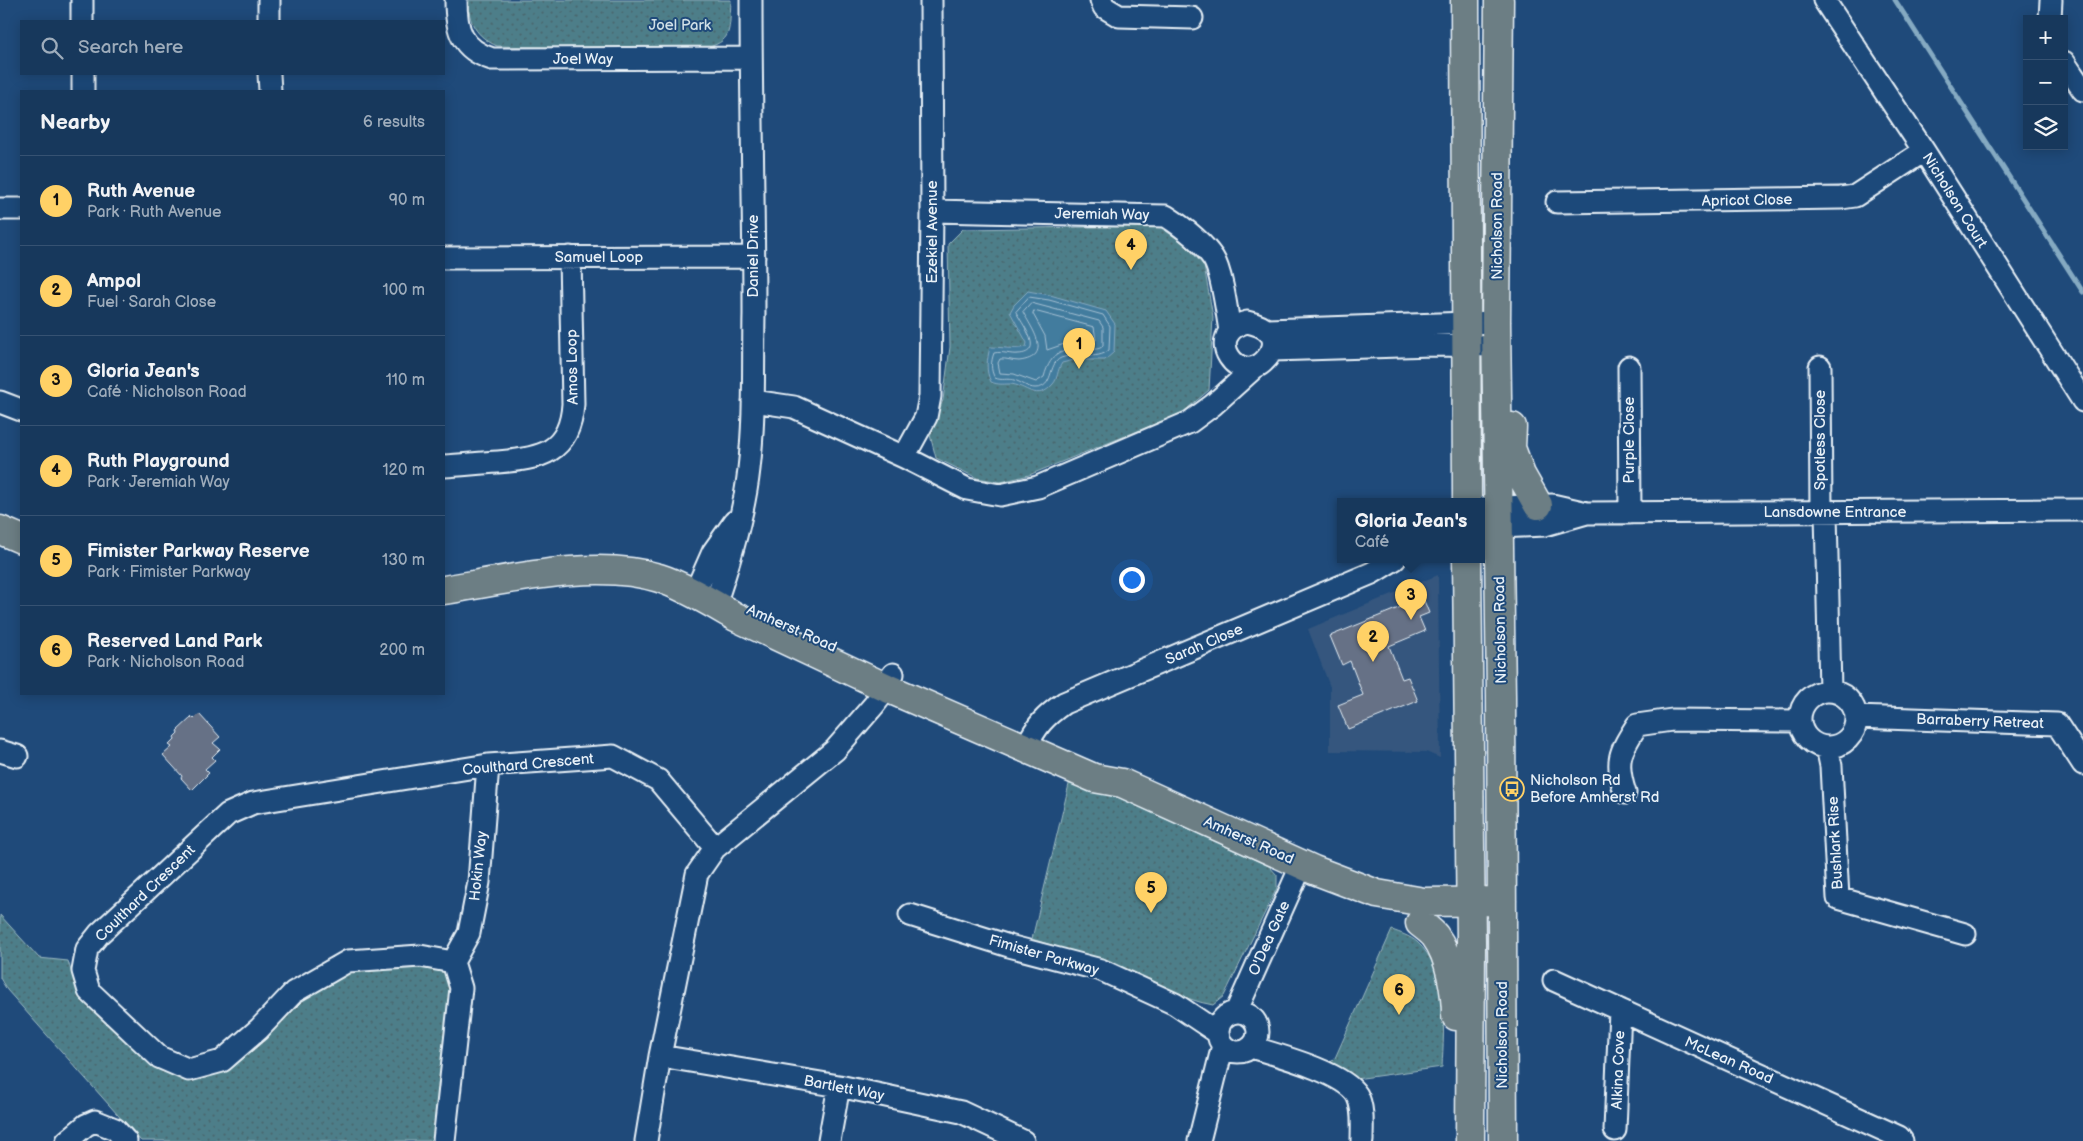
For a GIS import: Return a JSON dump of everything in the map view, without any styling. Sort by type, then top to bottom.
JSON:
[{"type":"main road","points":[[1455,0],[1455,11],[1465,34]]},
{"type":"main road","points":[[1466,0],[1465,334],[1467,498]]},
{"type":"main road","name":"Nicholson Road","points":[[1499,0],[1497,334],[1489,518],[1501,696],[1503,1141]]},
{"type":"main road","points":[[1497,334],[1514,373],[1511,448],[1521,475],[1538,505]]},
{"type":"main road","points":[[0,513],[20,521]]},
{"type":"main road","points":[[0,530],[20,539]]},
{"type":"main road","name":"Amherst Road","points":[[445,579],[622,553],[662,565],[707,594]]},
{"type":"main road","name":"Nicholson Road","points":[[1467,563],[1471,914],[1470,1141]]},
{"type":"main road","name":"Amherst Road","points":[[445,590],[588,569],[634,572],[659,578],[742,606],[881,676],[1030,740],[1102,766],[1122,783],[1308,867],[1377,894],[1424,902],[1471,914],[1502,913]]},
{"type":"main road","name":"Amherst Road","points":[[1377,894],[1395,912],[1436,926],[1471,914]]},
{"type":"main road","points":[[1420,922],[1435,936],[1450,971],[1456,1000],[1459,1107],[1470,1141]]},
{"type":"street","points":[[82,0],[82,20]]},
{"type":"street","points":[[269,0],[269,20]]},
{"type":"street","name":"Joel Way","points":[[456,0],[457,25],[465,42],[480,55],[492,59],[751,58]]},
{"type":"street","name":"Daniel Drive","points":[[707,594],[713,552],[742,510],[749,470],[753,401],[754,257],[751,0]]},
{"type":"street","name":"Ezekiel Avenue","points":[[904,457],[926,417],[930,396],[932,211],[931,0]]},
{"type":"street","points":[[1100,0],[1104,7],[1119,16],[1192,18]]},
{"type":"street","name":"Nicholson Court","points":[[1824,0],[1924,152],[2083,401]]},
{"type":"street","points":[[2050,15],[2051,0]]},
{"type":"street","points":[[2068,68],[2083,90]]},
{"type":"street","points":[[83,75],[83,90]]},
{"type":"street","points":[[270,75],[270,90]]},
{"type":"street","name":"Apricot Close","points":[[1558,202],[1841,198],[1855,196],[1924,152]]},
{"type":"street","points":[[0,209],[20,209]]},
{"type":"street","name":"Jeremiah Way","points":[[932,211],[1166,216],[1189,232],[1213,259],[1225,298],[1238,326]]},
{"type":"street","name":"Amos Loop","points":[[445,466],[518,461],[538,457],[559,444],[568,431],[573,404],[570,257]]},
{"type":"street","name":"Samuel Loop","points":[[445,258],[754,257]]},
{"type":"street","points":[[1220,398],[1230,361],[1225,347],[1225,339],[1238,326],[1259,324],[1271,340]]},
{"type":"street","points":[[1271,340],[1432,345],[1465,334],[1497,334]]},
{"type":"street","points":[[753,401],[794,408],[904,457],[967,489],[1000,495],[1038,487],[1190,422],[1254,368],[1263,363],[1271,340]]},
{"type":"street","points":[[1230,361],[1240,367],[1254,368]]},
{"type":"street","name":"Purple Close","points":[[1629,367],[1630,513]]},
{"type":"street","name":"Spotless Close","points":[[1820,367],[1823,512]]},
{"type":"street","points":[[0,402],[20,410]]},
{"type":"street","name":"Lansdowne Entrance","points":[[1489,518],[1538,505],[1552,505],[1587,513],[2083,510]]},
{"type":"street","points":[[1823,512],[1830,690]]},
{"type":"street","name":"Lansdowne Entrance","points":[[1489,518],[1545,525],[1587,513]]},
{"type":"street","name":"Sarah Close","points":[[1030,740],[1047,715],[1064,704],[1372,573],[1388,563]]},
{"type":"street","points":[[646,1141],[660,1056],[697,874],[715,848],[836,750],[847,735],[881,676]]},
{"type":"street","points":[[1830,690],[1848,698],[1854,707],[1856,716],[1855,727],[1851,736],[1844,742],[1826,747],[1817,746],[1808,740],[1802,732],[1799,721],[1800,711],[1812,695],[1820,691],[1830,690]]},
{"type":"street","name":"Barraberry Retreat","points":[[1856,716],[2057,724],[2083,764]]},
{"type":"street","points":[[1625,793],[1618,771],[1624,746],[1637,726],[1672,720],[1799,721]]},
{"type":"street","name":"Bushlark Rise","points":[[1826,747],[1831,766],[1838,898],[1965,934]]},
{"type":"street","name":"Coulthard Crescent","points":[[453,962],[420,956],[348,961],[294,992],[259,1029],[222,1061],[189,1070],[159,1057],[89,991],[83,971],[87,949],[99,934],[221,821],[238,808],[254,803],[488,765],[613,756],[658,780],[715,848]]},
{"type":"street","name":"Hokin Way","points":[[453,962],[470,933],[478,882],[488,765]]},
{"type":"street","name":"O'Dea Gate","points":[[1199,1141],[1210,1099],[1308,867]]},
{"type":"street","name":"Fimister Parkway","points":[[910,915],[1008,946],[1101,970],[1237,1032],[1291,1059],[1345,1082],[1357,1095],[1362,1112],[1362,1141]]},
{"type":"street","points":[[444,1141],[461,988],[453,962]]},
{"type":"street","name":"McLean Road","points":[[1554,980],[1899,1137],[1902,1141]]},
{"type":"street","name":"Alkina Cove","points":[[1615,1130],[1620,1010]]},
{"type":"street","name":"Bartlett Way","points":[[660,1056],[838,1086],[961,1112],[1023,1141]]},
{"type":"street","points":[[829,1141],[838,1086]]},
{"type":"street","points":[[67,1141],[86,1125],[95,1121],[115,1129],[126,1141]]},
{"type":"shaded area","points":[[1438,575],[1440,758],[1426,752],[1330,751],[1330,687],[1308,629]]},
{"type":"green space","name":"Joel Park","points":[[469,0],[731,0],[729,30],[726,36],[716,44],[694,51],[497,46],[484,38],[475,28],[470,15]]},
{"type":"green space","points":[[1158,226],[1184,243],[1204,266],[1213,317],[1209,390],[1182,413],[1029,475],[1001,482],[977,478],[936,458],[930,435],[943,400],[950,347],[948,244],[963,229]]},
{"type":"green space","points":[[1071,776],[1269,866],[1277,875],[1277,888],[1224,996],[1213,1005],[1188,998],[1117,966],[1032,939]]},
{"type":"green space","points":[[0,915],[39,958],[68,961],[77,990],[157,1060],[189,1072],[261,1031],[348,963],[450,966],[458,987],[437,1141],[141,1141],[7,990],[0,978]]},
{"type":"green space","points":[[1392,930],[1408,936],[1417,942],[1435,968],[1442,1000],[1442,1067],[1341,1081],[1321,1071],[1335,1058]]},
{"type":"water","points":[[1028,291],[1050,295],[1106,311],[1115,324],[1114,352],[1105,360],[1074,360],[1062,363],[1055,382],[1042,392],[1037,393],[1016,385],[991,382],[987,365],[990,347],[1026,347],[1027,343],[1010,312],[1014,305]]},
{"type":"building","points":[[1423,598],[1429,613],[1419,617],[1425,631],[1389,646],[1402,679],[1408,677],[1418,701],[1348,729],[1338,705],[1363,695],[1350,661],[1342,665],[1330,636]]},
{"type":"building","points":[[199,714],[220,737],[213,743],[220,749],[212,757],[215,760],[205,769],[209,773],[192,790],[163,755],[172,747],[169,745],[175,739],[177,731],[192,717],[194,719]]},
{"type":"waterway","points":[[1895,0],[2083,292]]},
{"type":"place","name":"Ruth Playground","points":[[1131,270]]},
{"type":"place","name":"Ruth Avenue","points":[[1079,369]]},
{"type":"place","name":"Gloria Jean's","points":[[1411,620]]},
{"type":"place","name":"Ampol","points":[[1373,662]]},
{"type":"place","name":"Nicholson Rd Before Amherst Rd","points":[[1512,789]]},
{"type":"place","name":"Fimister Parkway Reserve","points":[[1151,913]]},
{"type":"place","name":"Reserved Land Park","points":[[1399,1015]]}]
